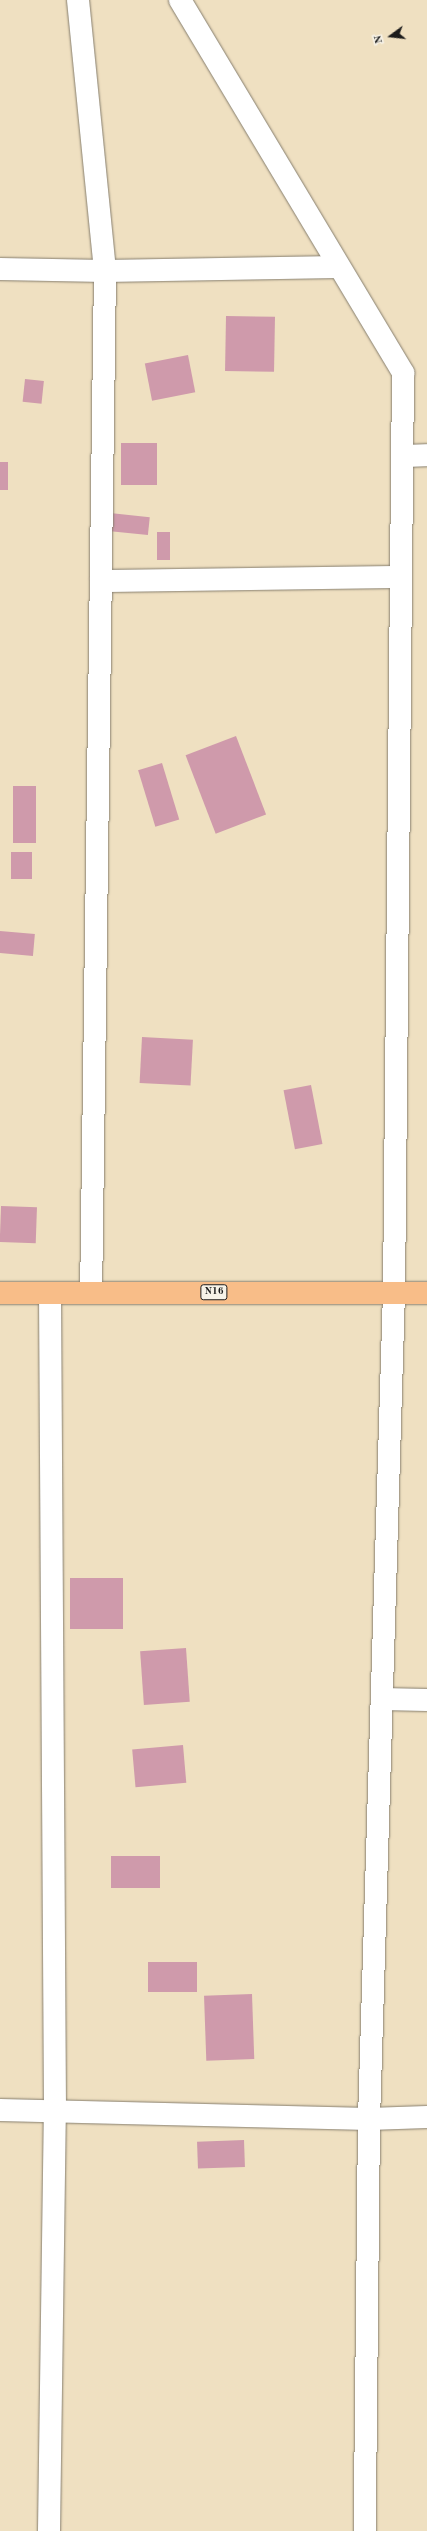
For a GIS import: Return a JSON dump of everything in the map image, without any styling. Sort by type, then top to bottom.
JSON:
[{"type":"main road","name":"N16","points":[[0,1293],[427,1293]]},
{"type":"street","points":[[78,0],[105,271],[91,1293]]},
{"type":"street","points":[[180,0],[338,267],[403,373],[394,1292],[369,2119],[365,2531]]},
{"type":"street","points":[[0,269],[105,271],[338,267]]},
{"type":"street","points":[[403,456],[427,455]]},
{"type":"street","points":[[101,581],[401,577]]},
{"type":"street","points":[[49,2531],[55,2111],[50,1292]]},
{"type":"street","points":[[382,1699],[427,1700]]},
{"type":"street","points":[[0,2110],[369,2119],[427,2117]]},
{"type":"building","points":[[226,316],[275,317],[274,372],[225,371]]},
{"type":"building","points":[[188,355],[195,392],[152,401],[145,363]]},
{"type":"building","points":[[25,379],[44,381],[41,404],[23,402]]},
{"type":"building","points":[[121,443],[157,443],[157,485],[121,485]]},
{"type":"building","points":[[0,462],[8,462],[8,490],[0,490]]},
{"type":"building","points":[[110,513],[150,517],[148,535],[108,531]]},
{"type":"building","points":[[157,532],[170,532],[170,560],[157,560]]},
{"type":"building","points":[[236,736],[266,814],[216,834],[186,755]]},
{"type":"building","points":[[162,763],[179,819],[155,827],[138,770]]},
{"type":"building","points":[[13,786],[36,786],[36,843],[13,843]]},
{"type":"building","points":[[11,852],[32,852],[32,879],[11,879]]},
{"type":"building","points":[[0,931],[35,934],[33,956],[0,953]]},
{"type":"building","points":[[142,1037],[193,1040],[191,1086],[140,1083]]},
{"type":"building","points":[[311,1085],[322,1144],[295,1149],[284,1090]]},
{"type":"building","points":[[1,1206],[37,1207],[36,1243],[0,1242]]},
{"type":"building","points":[[70,1578],[123,1578],[123,1629],[70,1629]]},
{"type":"building","points":[[186,1648],[190,1702],[144,1705],[140,1651]]},
{"type":"building","points":[[183,1745],[186,1783],[136,1787],[132,1749]]},
{"type":"building","points":[[111,1856],[160,1856],[160,1888],[111,1888]]},
{"type":"building","points":[[148,1962],[197,1962],[197,1992],[148,1992]]},
{"type":"building","points":[[252,1994],[254,2059],[206,2061],[204,1996]]},
{"type":"building","points":[[244,2140],[245,2167],[198,2169],[197,2142]]}]
